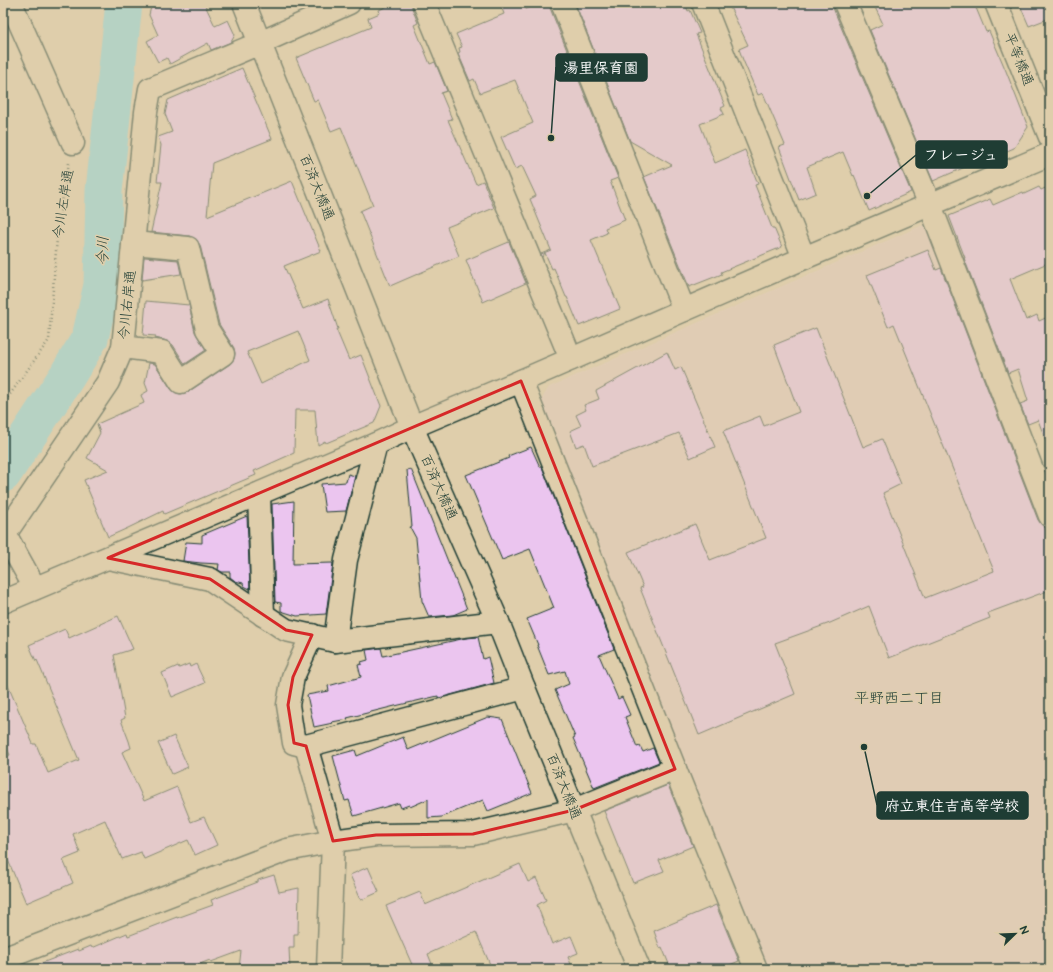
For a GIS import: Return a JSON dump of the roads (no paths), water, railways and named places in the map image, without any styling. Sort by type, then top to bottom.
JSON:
[{"type":"street","points":[[11,3],[73,143]]},
{"type":"street","name":"百済大橋通","points":[[244,3],[412,427],[498,622],[639,969]]},
{"type":"street","points":[[260,43],[349,3]]},
{"type":"street","points":[[424,3],[570,359]]},
{"type":"street","points":[[562,3],[684,310]]},
{"type":"street","points":[[703,3],[804,258]]},
{"type":"street","points":[[844,3],[930,205],[1050,516]]},
{"type":"street","name":"平等橋通","points":[[996,3],[1050,137]]},
{"type":"street","name":"今川右岸通","points":[[4,536],[108,382],[123,347],[146,112],[150,89],[260,43]]},
{"type":"street","points":[[3,602],[376,444],[412,427],[804,258],[1050,154]]},
{"type":"street","points":[[123,347],[162,352],[181,382],[224,354],[207,329],[188,248],[133,244]]},
{"type":"street","points":[[521,381],[756,969]]},
{"type":"street","points":[[335,640],[346,560],[376,444]]},
{"type":"street","points":[[258,494],[263,615]]},
{"type":"street","points":[[4,536],[35,588]]},
{"type":"street","points":[[108,558],[210,579],[286,630],[335,640],[498,622]]},
{"type":"street","points":[[312,635],[293,677],[288,705],[294,743],[306,746],[524,688]]},
{"type":"street","points":[[306,746],[333,841],[328,969]]},
{"type":"street","points":[[3,959],[287,850],[376,834],[473,834],[574,810],[675,769]]},
{"type":"waterway","name":"今川","points":[[3,474],[90,338],[102,285],[104,191],[124,3]]},
{"type":"place","name":"湯里保育園","points":[[551,138]]},
{"type":"place","name":"フレージュ","points":[[867,196]]},
{"type":"place","name":"府立東住吉高等学校","points":[[864,747]]},
{"type":"district","name":"平野西二丁目","points":[[899,698]]}]
